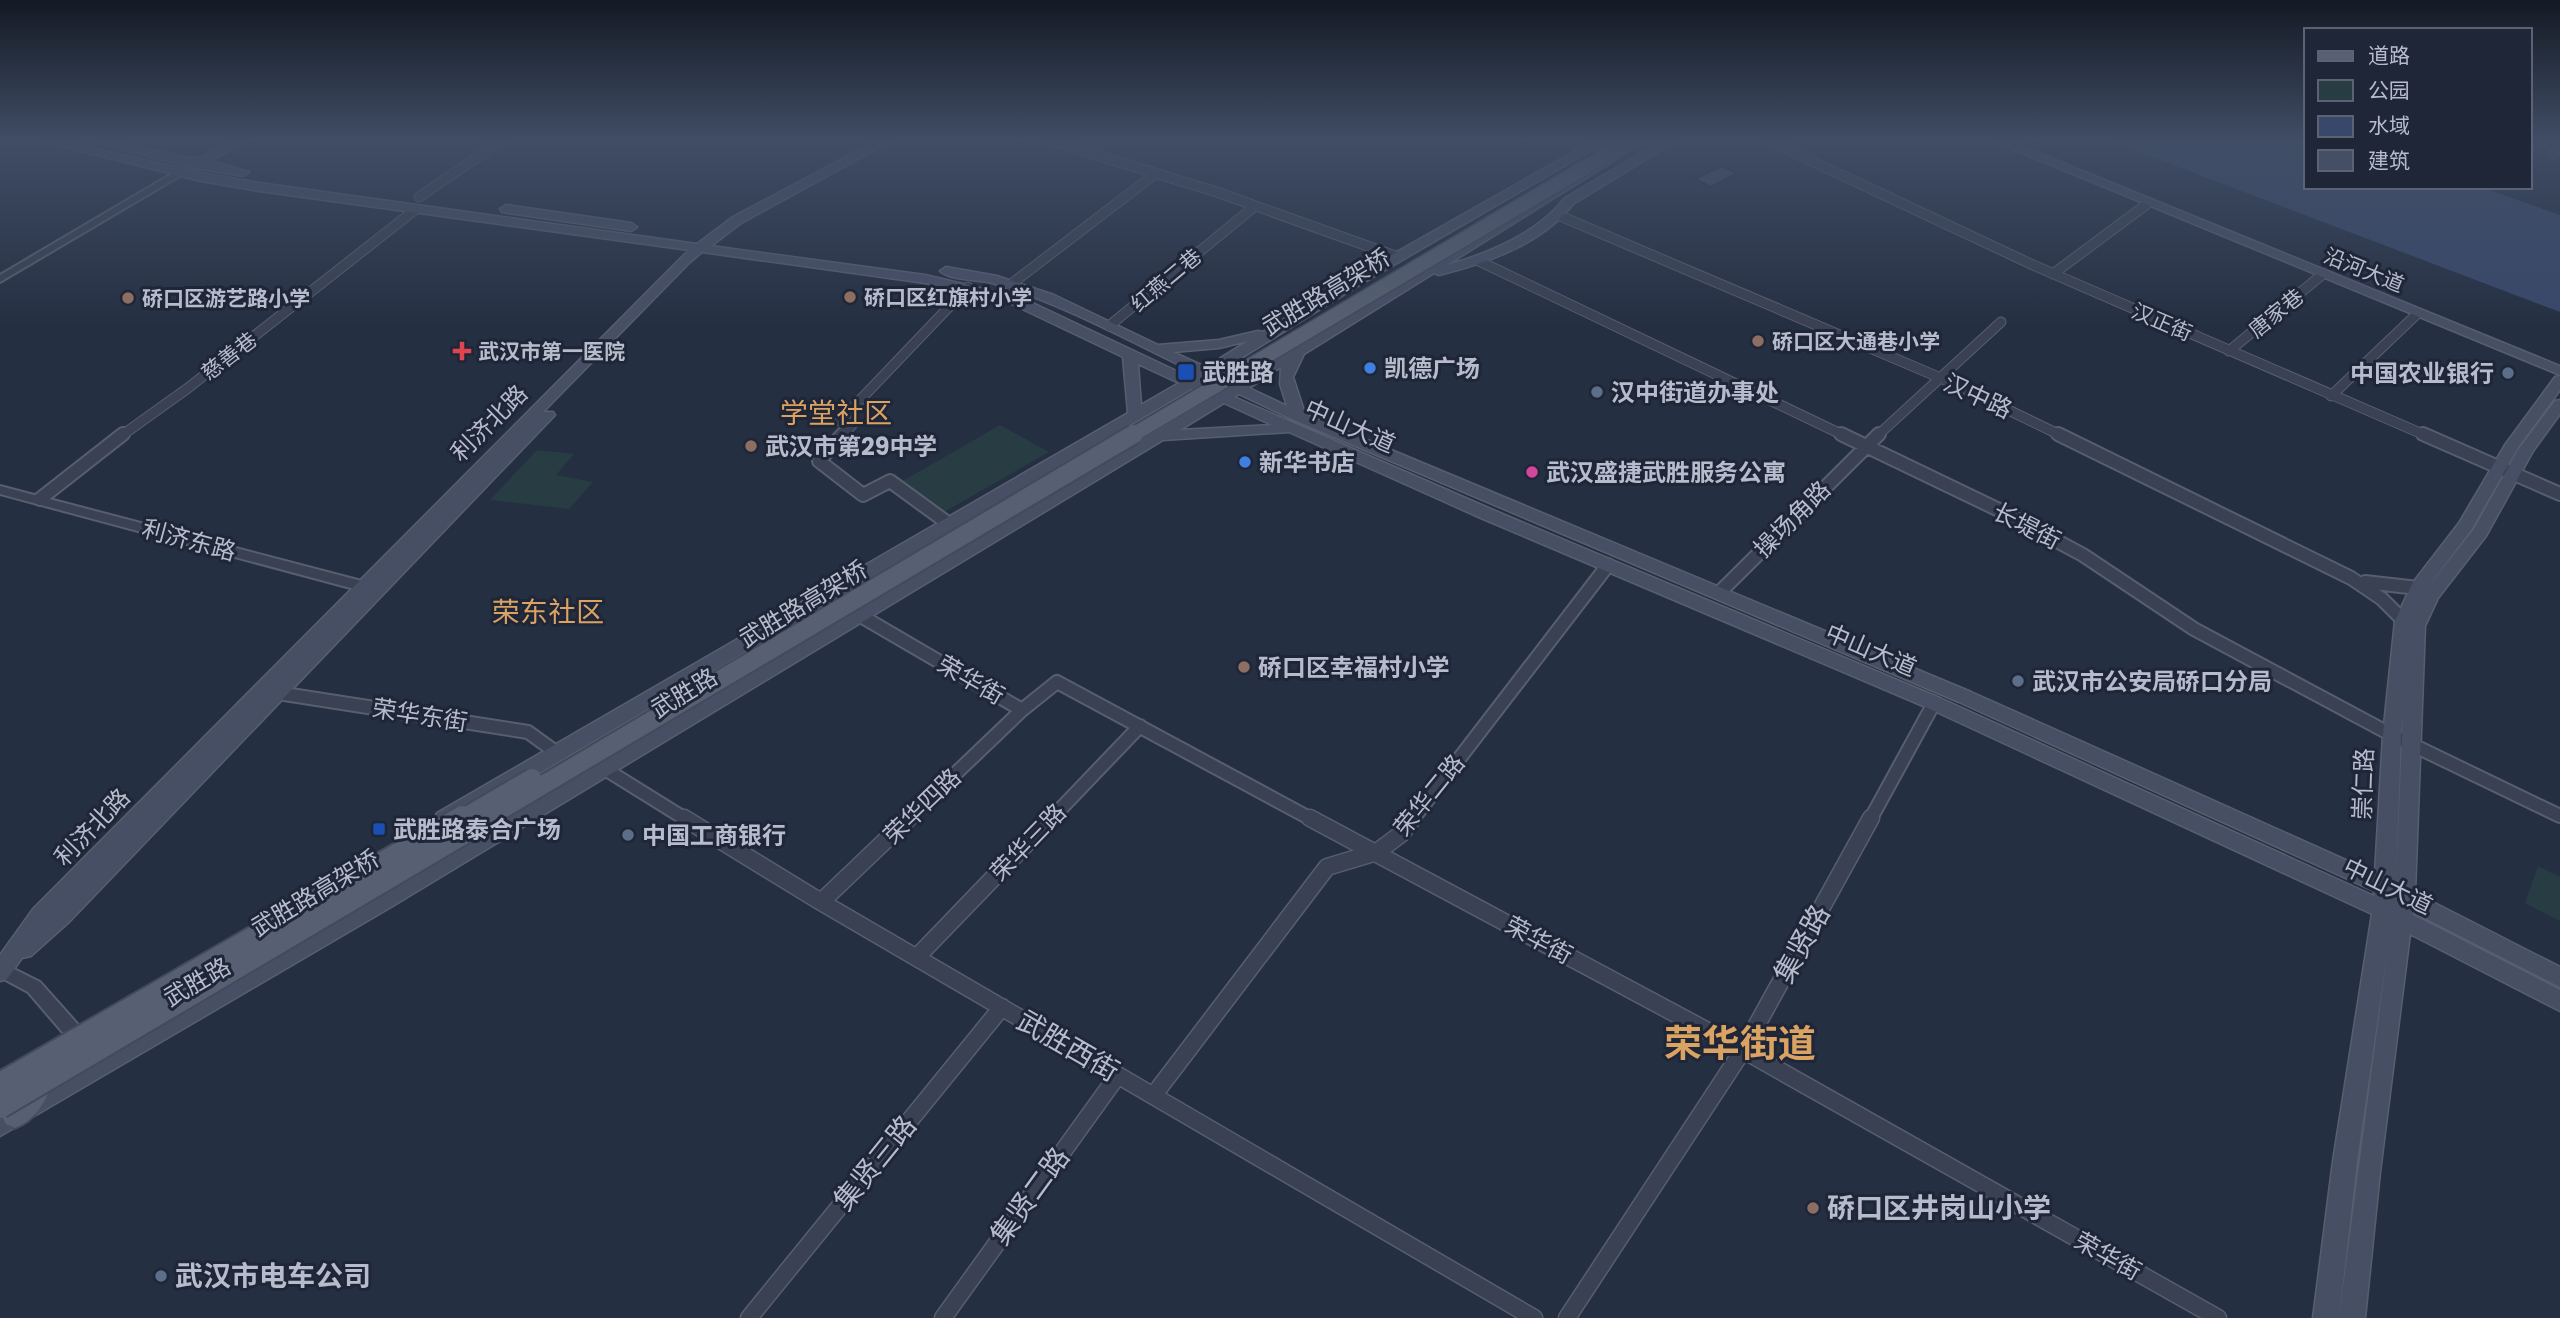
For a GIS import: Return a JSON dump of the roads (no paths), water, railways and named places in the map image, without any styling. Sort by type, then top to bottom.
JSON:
[{"type":"main road","name":"中山大道","points":[[412,203],[706,244],[968,287],[1017,301],[1130,355],[1198,378],[1608,565],[1934,703],[2403,919],[2560,1001]]},
{"type":"main road","points":[[706,244],[737,220],[770,203]]},
{"type":"main road","points":[[1485,207],[1489,203]]},
{"type":"main road","name":"武胜路","points":[[0,1071],[74,1031],[949,524],[1258,343],[1278,327],[1493,203]]},
{"type":"main road","name":"武胜路高架桥","points":[[0,1085],[656,706],[1511,203]]},
{"type":"main road","name":"武胜路高架桥","points":[[5,1116],[1527,203]]},
{"type":"main road","name":"武胜路","points":[[5,1116],[100,1066],[605,769],[1543,203]]},
{"type":"main road","points":[[1413,281],[1479,261],[1558,215],[1568,203]]},
{"type":"main road","name":"沿河大道","points":[[2143,203],[2560,371]]},
{"type":"main road","name":"沿河大道","points":[[2158,203],[2560,364]]},
{"type":"main road","name":"中山大道","points":[[706,244],[942,270],[1010,285],[1049,298],[1109,327],[1152,349],[1198,378]]},
{"type":"main road","name":"利济北路","points":[[1,970],[40,915],[699,260],[706,244]]},
{"type":"main road","points":[[1152,349],[1219,344],[1253,337],[1278,327]]},
{"type":"main road","points":[[1160,436],[1295,422],[1284,381],[1290,361],[1301,350]]},
{"type":"main road","points":[[1130,355],[1135,415]]},
{"type":"main road","points":[[2535,360],[2555,379],[2557,392]]},
{"type":"main road","name":"崇仁路","points":[[2352,1318],[2368,1172],[2405,897],[2400,739],[2404,621],[2418,588],[2505,472],[2557,392]]},
{"type":"main road","name":"中山大道","points":[[1295,422],[1720,592],[1965,697],[2385,887],[2560,978]]},
{"type":"main road","name":"崇仁路","points":[[2326,1318],[2345,1161],[2384,910],[2400,739],[2416,626],[2431,594],[2480,532],[2505,472]]},
{"type":"main road","name":"利济北路","points":[[1,970],[61,917],[278,693],[370,588]]},
{"type":"main road","points":[[0,1071],[24,1065],[35,1068],[41,1074],[38,1092],[5,1116]]},
{"type":"street","points":[[0,279],[129,203]]},
{"type":"street","name":"慈善巷","points":[[40,499],[162,404],[188,388],[417,203]]},
{"type":"street","points":[[1010,285],[1118,203]]},
{"type":"street","points":[[1244,203],[1398,257]]},
{"type":"street","name":"汉正街","points":[[1900,203],[2053,274],[2560,494]]},
{"type":"street","points":[[2053,274],[2147,204]]},
{"type":"street","name":"红燕二巷","points":[[1109,327],[1255,206]]},
{"type":"street","name":"汉中路","points":[[1558,215],[1938,377],[2351,578],[2382,599],[2404,621]]},
{"type":"street","name":"长堤街","points":[[1479,261],[2083,555],[2194,629],[2400,739],[2560,816]]},
{"type":"street","name":"唐家巷","points":[[2229,351],[2322,274]]},
{"type":"street","points":[[949,524],[890,481],[863,495],[819,461],[852,425],[840,421],[968,287]]},
{"type":"street","points":[[2331,396],[2418,313]]},
{"type":"street","name":"操场角路","points":[[1720,592],[1865,447],[1938,377],[2001,322]]},
{"type":"street","name":"利济东路","points":[[0,490],[370,588]]},
{"type":"street","name":"荣华二路","points":[[1153,1096],[1327,867],[1342,860],[1377,852],[1401,834],[1608,565]]},
{"type":"street","name":"汉中路","points":[[2351,578],[2384,586],[2418,588]]},
{"type":"street","name":"荣华街","points":[[861,616],[1022,710],[1057,682],[1743,1050],[2218,1318]]},
{"type":"street","name":"荣华东街","points":[[278,693],[528,732],[557,752]]},
{"type":"street","name":"集贤路","points":[[1567,1318],[1743,1050],[1934,703]]},
{"type":"street","name":"荣华四路","points":[[821,902],[1022,710]]},
{"type":"street","name":"荣华三路","points":[[917,957],[1140,726]]},
{"type":"street","name":"武胜西街","points":[[605,769],[821,902],[1534,1318]]},
{"type":"street","points":[[1,970],[34,987],[74,1031],[100,1066]]},
{"type":"street","name":"集贤三路","points":[[748,1318],[1002,1007]]},
{"type":"street","name":"集贤二路","points":[[943,1318],[1118,1075]]},
{"type":"water","points":[[2272,203],[2525,203],[2560,215],[2560,312]]},
{"type":"place","name":"硚口区红旗村小学","points":[[850,297]]},
{"type":"place","name":"硚口区游艺路小学","points":[[128,298]]},
{"type":"place","name":"硚口区大通巷小学","points":[[1758,341]]},
{"type":"place","name":"武汉市第一医院","points":[[462,351]]},
{"type":"place","name":"凯德广场","points":[[1370,368]]},
{"type":"place","name":"武胜路","points":[[1186,372]]},
{"type":"place","name":"中国农业银行","points":[[2508,373]]},
{"type":"place","name":"汉中街道办事处","points":[[1597,392]]},
{"type":"place","name":"武汉市第29中学","points":[[751,446]]},
{"type":"place","name":"新华书店","points":[[1245,462]]},
{"type":"place","name":"武汉盛捷武胜服务公寓","points":[[1532,472]]},
{"type":"place","name":"硚口区幸福村小学","points":[[1244,667]]},
{"type":"place","name":"武汉市公安局硚口分局","points":[[2018,681]]},
{"type":"place","name":"武胜路泰合广场","points":[[379,829]]},
{"type":"place","name":"中国工商银行","points":[[628,835]]},
{"type":"place","name":"硚口区井岗山小学","points":[[1813,1208]]},
{"type":"place","name":"武汉市电车公司","points":[[161,1276]]},
{"type":"district","name":"学堂社区","points":[[836,413]]},
{"type":"district","name":"荣东社区","points":[[548,612]]},
{"type":"district","name":"荣华街道","points":[[1740,1043]]}]
